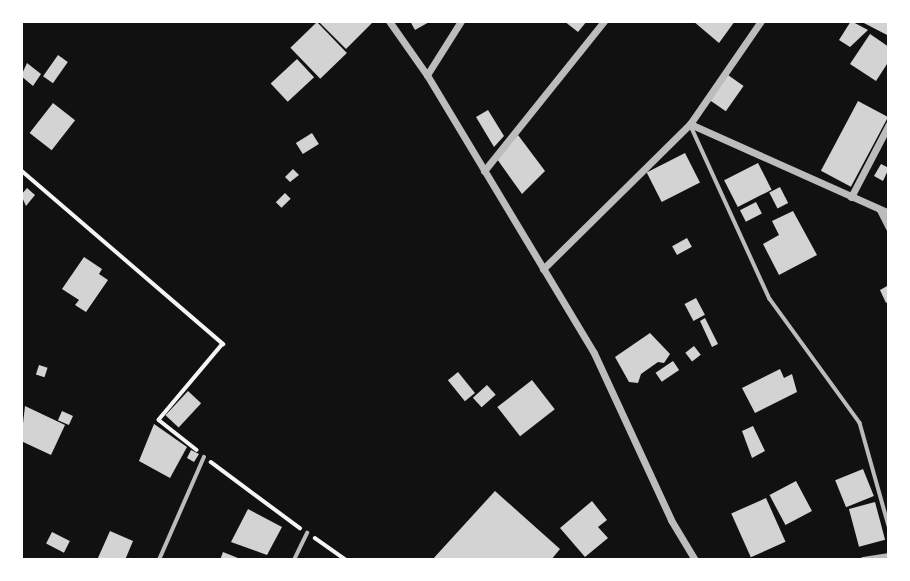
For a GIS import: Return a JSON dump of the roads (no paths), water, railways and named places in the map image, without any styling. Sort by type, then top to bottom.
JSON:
[{"type":"street","points":[[389,21],[427,75],[594,353],[671,520],[695,560]]},
{"type":"street","points":[[427,75],[461,21]]},
{"type":"street","points":[[484,171],[604,21]]},
{"type":"street","points":[[543,269],[690,124],[761,21]]},
{"type":"street","points":[[690,124],[889,213]]},
{"type":"street","points":[[851,197],[889,124]]},
{"type":"street","points":[[880,210],[889,228]]},
{"type":"street","points":[[863,560],[889,556]]},
{"type":"lane","points":[[690,124],[770,299],[860,423],[889,526]]},
{"type":"lane","points":[[159,560],[204,457]]},
{"type":"lane","points":[[294,560],[307,533]]}]
